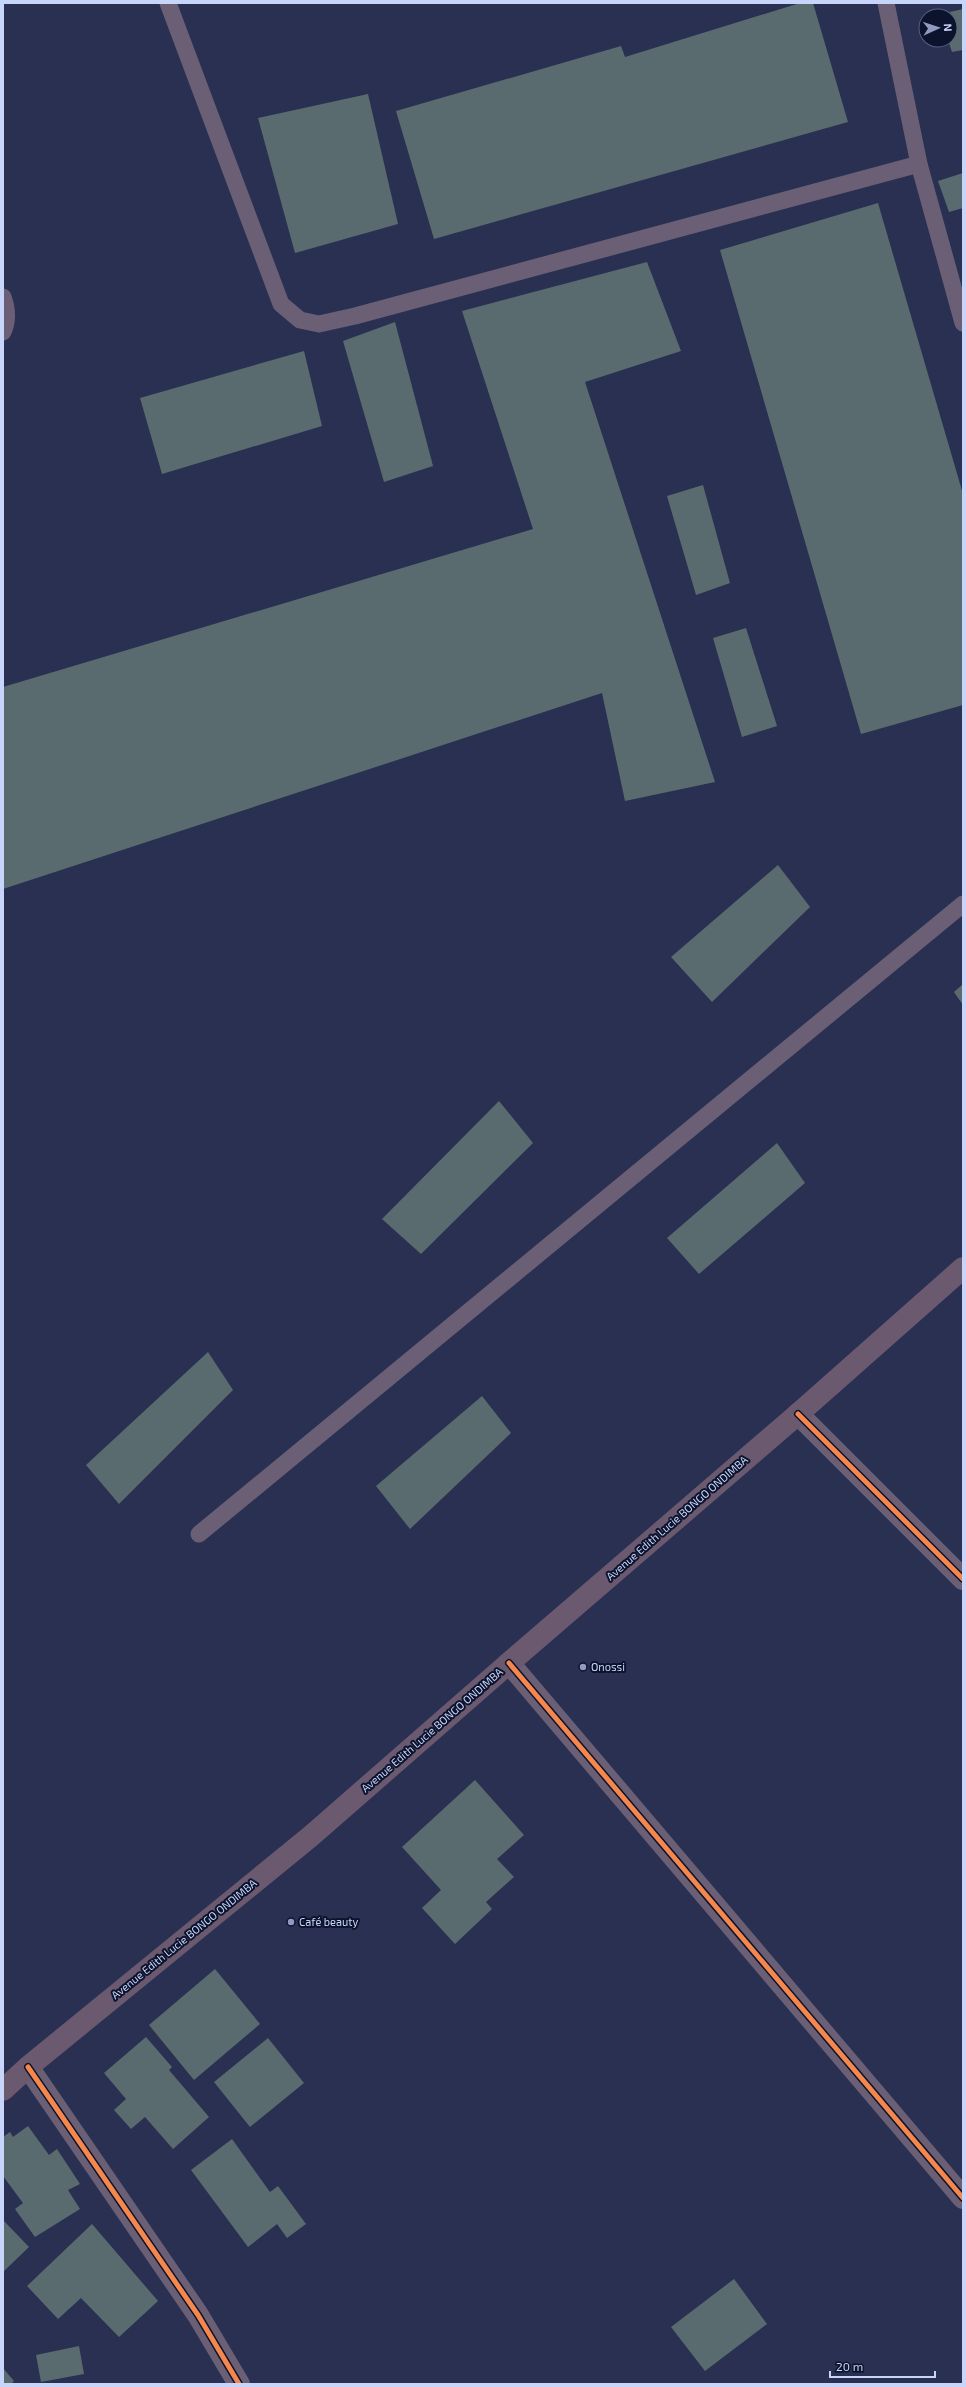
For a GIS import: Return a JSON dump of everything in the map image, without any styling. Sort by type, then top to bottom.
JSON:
[{"type":"main road","name":"Avenue Edith Lucie BONGO ONDIMBA","points":[[3,2090],[28,2067],[311,1836],[798,1414],[963,1268]]},
{"type":"street","points":[[798,1414],[963,1579]]},
{"type":"street","points":[[509,1663],[963,2198]]},
{"type":"street","points":[[28,2067],[198,2315],[239,2384]]},
{"type":"lane","points":[[168,3],[281,304],[300,320],[319,324],[355,316],[919,164]]},
{"type":"lane","points":[[886,3],[919,164],[963,323]]},
{"type":"lane","points":[[3,297],[6,304],[7,323],[3,332]]},
{"type":"lane","points":[[199,1534],[963,904]]},
{"type":"building","points":[[800,3],[813,3],[848,122],[434,239],[396,111],[621,46],[625,57]]},
{"type":"building","points":[[963,9],[963,50],[952,52],[951,48],[958,48],[958,10]]},
{"type":"building","points":[[368,94],[398,224],[295,253],[258,118]]},
{"type":"building","points":[[963,173],[963,208],[949,212],[938,181]]},
{"type":"building","points":[[878,203],[963,494],[963,705],[861,734],[720,250]]},
{"type":"building","points":[[647,262],[681,351],[585,382],[715,782],[625,801],[602,693],[3,889],[3,687],[533,529],[462,311]]},
{"type":"building","points":[[395,322],[433,466],[384,482],[343,341]]},
{"type":"building","points":[[304,351],[322,426],[162,474],[140,398]]},
{"type":"building","points":[[703,485],[730,583],[696,595],[667,496]]},
{"type":"building","points":[[746,628],[777,726],[742,737],[713,638]]},
{"type":"building","points":[[778,865],[810,907],[712,1002],[671,957]]},
{"type":"building","points":[[963,984],[963,1005],[954,992]]},
{"type":"building","points":[[499,1101],[533,1143],[421,1254],[382,1219]]},
{"type":"building","points":[[777,1143],[805,1183],[699,1274],[667,1238]]},
{"type":"building","points":[[208,1352],[233,1390],[119,1504],[86,1465]]},
{"type":"building","points":[[482,1396],[511,1433],[410,1529],[376,1486]]},
{"type":"building","points":[[475,1780],[524,1835],[497,1859],[514,1877],[486,1902],[492,1909],[455,1944],[422,1908],[441,1890],[402,1847]]},
{"type":"building","points":[[215,1969],[260,2024],[194,2080],[149,2025]]},
{"type":"building","points":[[146,2037],[172,2067],[169,2070],[209,2117],[173,2149],[145,2117],[131,2129],[114,2110],[126,2099],[104,2073]]},
{"type":"building","points":[[268,2038],[304,2083],[250,2127],[214,2082]]},
{"type":"building","points":[[28,2126],[49,2155],[57,2149],[80,2184],[68,2190],[80,2209],[35,2237],[15,2209],[23,2203],[3,2176],[3,2137],[10,2132],[13,2137]]},
{"type":"building","points":[[232,2139],[270,2192],[278,2186],[306,2224],[287,2238],[277,2224],[248,2247],[191,2170]]},
{"type":"building","points":[[3,2220],[29,2247],[3,2272]]},
{"type":"building","points":[[92,2224],[158,2301],[119,2337],[81,2298],[58,2319],[27,2286]]},
{"type":"building","points":[[734,2279],[767,2324],[705,2371],[671,2327]]},
{"type":"building","points":[[79,2346],[84,2374],[41,2382],[36,2355]]},
{"type":"building","points":[[3,2368],[14,2381],[11,2384],[3,2384]]},
{"type":"cycle path","points":[[798,1414],[963,1579]]},
{"type":"cycle path","points":[[509,1663],[963,2198]]},
{"type":"cycle path","points":[[28,2067],[198,2315],[239,2384]]},
{"type":"place","name":"Onossi","points":[[583,1667]]},
{"type":"place","name":"Café beauty","points":[[291,1922]]}]
